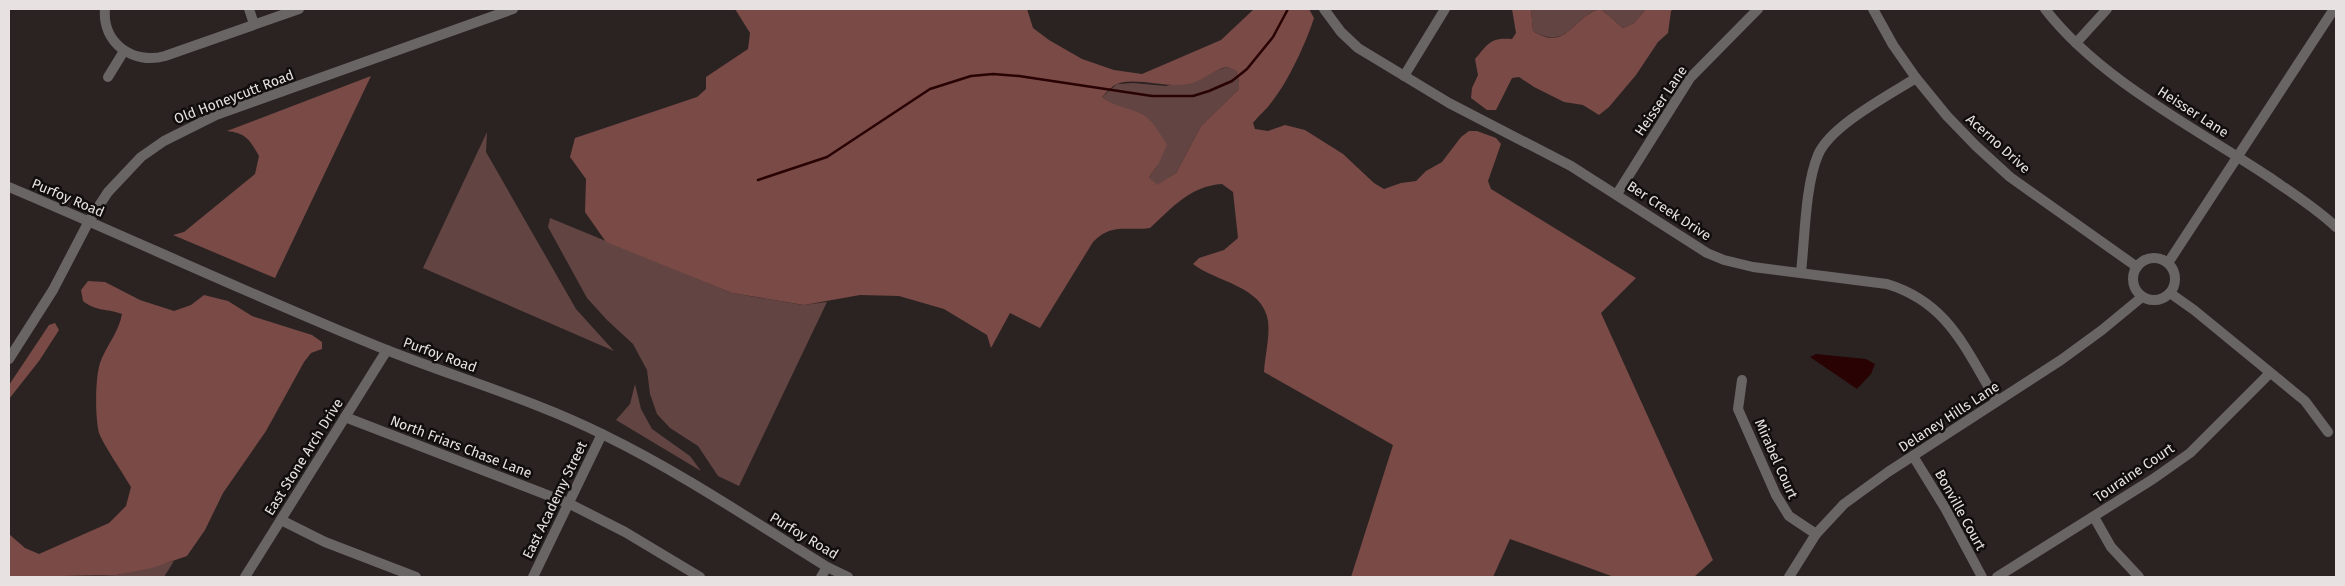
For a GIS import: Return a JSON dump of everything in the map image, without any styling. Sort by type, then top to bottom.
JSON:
[{"type":"street","points":[[105,9],[108,30],[116,44],[124,51],[141,58],[156,59],[299,9]]},
{"type":"street","points":[[249,9],[254,24]]},
{"type":"street","name":"Old Honeycutt Road","points":[[9,359],[53,290],[108,192],[142,157],[177,133],[226,112],[512,9]]},
{"type":"street","name":"Ber Creek Drive","points":[[1324,9],[1341,32],[1358,48],[1449,103],[1571,166],[1707,253],[1724,260],[1753,267],[1887,284],[1905,289],[1921,298],[1948,322],[1997,401]]},
{"type":"street","points":[[1404,76],[1445,9]]},
{"type":"street","name":"Heisser Lane","points":[[1617,194],[1690,78],[1758,9]]},
{"type":"street","name":"Acerno Drive","points":[[1874,9],[1893,45],[1916,78],[1970,140],[2010,177],[2137,267]]},
{"type":"street","name":"Heisser Lane","points":[[2044,9],[2076,43],[2119,79],[2305,202],[2336,227]]},
{"type":"street","points":[[2076,43],[2107,9]]},
{"type":"street","points":[[2168,263],[2334,9]]},
{"type":"street","points":[[108,78],[124,51]]},
{"type":"street","points":[[1802,272],[1811,176],[1818,154],[1839,129],[1916,78]]},
{"type":"street","name":"Purfoy Road","points":[[9,187],[267,301],[387,350],[472,380],[602,434],[708,493],[827,567],[848,577]]},
{"type":"street","points":[[2150,258],[2156,258],[2168,263],[2172,268],[2175,279],[2170,293],[2161,299],[2155,300],[2142,297],[2134,285],[2133,278],[2137,267],[2150,258]]},
{"type":"street","points":[[2170,293],[2194,310],[2305,401],[2328,432]]},
{"type":"street","name":"Delaney Hills Lane","points":[[1789,577],[1816,534],[1844,504],[1888,472],[2061,360],[2142,297]]},
{"type":"street","name":"East Stone Arch Drive","points":[[244,577],[387,350]]},
{"type":"street","name":"Touraine Court","points":[[1997,577],[2094,517],[2190,452],[2270,373]]},
{"type":"street","name":"Mirabel Court","points":[[1742,380],[1738,409],[1776,495],[1789,516],[1816,534]]},
{"type":"street","name":"North Friars Chase Lane","points":[[345,417],[568,503],[625,532],[700,577]]},
{"type":"street","name":"East Academy Street","points":[[533,577],[602,434]]},
{"type":"street","name":"Bonville Court","points":[[1913,456],[1945,508],[1982,577]]},
{"type":"street","points":[[2094,517],[2111,547],[2139,577]]},
{"type":"street","points":[[281,520],[325,542],[416,577]]},
{"type":"street","points":[[821,577],[827,567]]},
{"type":"shaded area","points":[[735,9],[1027,9],[1033,28],[1049,40],[1082,59],[1114,70],[1142,74],[1221,40],[1254,9],[1309,9],[1314,18],[1306,39],[1290,73],[1277,94],[1253,123],[1255,129],[1268,131],[1285,125],[1305,130],[1343,154],[1374,183],[1384,189],[1401,183],[1416,181],[1426,171],[1442,162],[1461,137],[1469,131],[1477,131],[1496,138],[1501,144],[1488,181],[1491,189],[1636,278],[1601,313],[1713,560],[1694,577],[1614,577],[1510,539],[1493,577],[1351,577],[1393,445],[1264,372],[1268,321],[1264,309],[1248,292],[1193,264],[1199,258],[1224,250],[1238,238],[1233,192],[1222,184],[1200,189],[1182,199],[1150,228],[1119,229],[1106,232],[1100,236],[1093,242],[1040,328],[1010,313],[991,348],[987,335],[944,309],[899,296],[860,295],[804,305],[732,293],[606,242],[585,212],[586,179],[570,157],[575,138],[697,97],[706,89],[706,77],[748,49],[750,33]],"holes":[[[1227,67],[1236,71],[1239,89],[1201,126],[1176,173],[1157,185],[1149,177],[1158,165],[1167,145],[1159,132],[1150,120],[1142,114],[1112,103],[1102,97],[1115,85],[1125,82],[1176,85],[1195,82],[1222,68]]]},
{"type":"shaded area","points":[[1512,9],[1531,9],[1533,31],[1545,37],[1554,38],[1562,35],[1591,13],[1601,9],[1623,28],[1634,23],[1646,9],[1674,9],[1671,11],[1668,33],[1658,42],[1636,75],[1609,107],[1599,115],[1583,105],[1564,102],[1519,77],[1512,78],[1496,110],[1487,110],[1471,98],[1472,88],[1478,75],[1475,59],[1494,40],[1512,39],[1516,33]]},
{"type":"shaded area","points":[[1531,9],[1601,9],[1583,18],[1563,35],[1555,37],[1545,36],[1533,31]]},
{"type":"shaded area","points":[[1601,9],[1646,9],[1634,23],[1623,28]]},
{"type":"shaded area","points":[[1227,67],[1236,71],[1239,89],[1201,126],[1176,173],[1157,186],[1149,177],[1158,165],[1142,114],[1115,106],[1102,97],[1117,84],[1133,83],[1166,86]]},
{"type":"shaded area","points":[[371,76],[275,278],[173,235],[184,232],[255,174],[259,156],[253,146],[247,138],[227,131]]},
{"type":"shaded area","points":[[487,132],[486,152],[576,309],[614,351],[423,268]]},
{"type":"shaded area","points":[[550,218],[732,293],[803,305],[827,302],[739,486],[718,476],[698,446],[670,428],[657,414],[650,394],[647,370],[633,344],[587,298],[548,227]]},
{"type":"shaded area","points":[[88,281],[105,282],[140,300],[174,311],[191,305],[204,295],[228,301],[252,316],[312,335],[322,342],[322,349],[311,353],[304,362],[266,431],[223,493],[205,530],[187,556],[152,568],[116,575],[9,577],[9,534],[25,548],[39,554],[109,523],[126,506],[131,487],[101,438],[96,408],[96,388],[100,363],[118,327],[122,314],[97,308],[83,301],[81,290]]},
{"type":"shaded area","points":[[55,323],[59,330],[39,361],[9,399],[9,385],[49,325]]},
{"type":"shaded area","points":[[1816,354],[1866,359],[1875,364],[1871,374],[1857,389],[1810,357]]},
{"type":"shaded area","points":[[635,384],[641,409],[652,429],[690,456],[701,471],[616,420],[630,404]]},
{"type":"shaded area","points":[[174,561],[164,577],[76,577],[116,575]]},
{"type":"waterway","points":[[758,180],[827,157],[930,89],[971,76],[993,74],[1019,76],[1152,96],[1193,96],[1209,91],[1232,81],[1247,69],[1273,37],[1288,9]]}]
